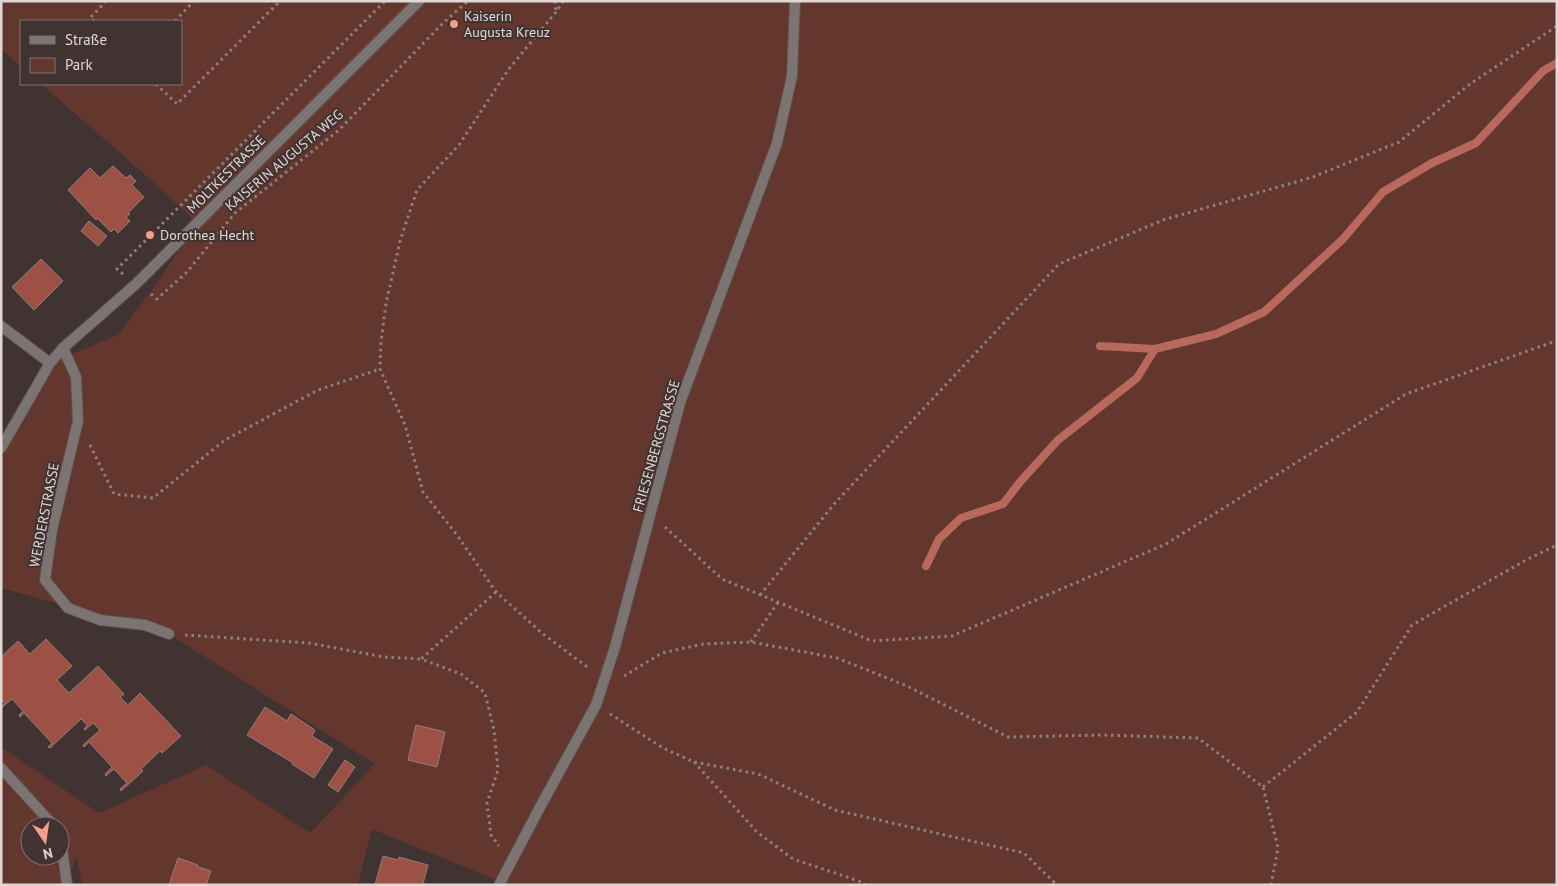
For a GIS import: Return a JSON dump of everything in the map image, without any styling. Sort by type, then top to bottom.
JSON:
[{"type":"street","name":"MOLTKESTRASSE","points":[[50,364],[63,348],[136,284],[420,1]]},
{"type":"street","name":"FRIESENBERGSTRASSE","points":[[500,885],[596,705],[615,647],[680,403],[777,144],[792,76],[795,1]]},
{"type":"street","points":[[1,326],[50,364],[1,448]]},
{"type":"street","name":"WERDERSTRASSE","points":[[63,348],[76,377],[78,421],[52,530],[45,580],[68,608],[100,620],[145,625],[169,634]]},
{"type":"street","points":[[1,768],[45,816]]},
{"type":"street","points":[[64,866],[67,885]]},
{"type":"path","points":[[93,20],[90,18],[106,1]]},
{"type":"path","points":[[176,20],[194,1]]},
{"type":"path","points":[[157,85],[177,104],[280,1]]},
{"type":"path","points":[[136,284],[118,269],[385,1]]},
{"type":"path","name":"KAISERIN AUGUSTA WEG","points":[[136,284],[157,298],[187,272],[235,213],[339,130],[444,22],[468,1]]},
{"type":"path","points":[[555,1],[556,12]]},
{"type":"path","points":[[563,1],[508,70],[459,145],[417,190],[400,241],[386,304],[381,340],[380,369],[405,425],[423,492],[457,536],[496,592],[543,634],[604,680],[615,681],[662,653],[703,644],[751,642],[837,658],[907,686],[1008,737],[1103,735],[1198,738],[1263,787],[1278,848],[1271,885]]},
{"type":"path","points":[[760,595],[835,503],[1060,264],[1163,220],[1313,177],[1399,142],[1470,84],[1557,26]]},
{"type":"path","points":[[651,514],[722,579],[872,641],[952,636],[1166,544],[1406,394],[1557,342]]},
{"type":"path","points":[[78,421],[114,494],[153,498],[225,440],[318,390],[380,369]]},
{"type":"path","points":[[1263,787],[1357,712],[1412,625],[1526,560],[1557,545]]},
{"type":"path","points":[[421,659],[496,592]]},
{"type":"path","points":[[751,642],[778,602]]},
{"type":"path","points":[[169,634],[309,644],[384,658],[421,659],[461,674],[485,693],[494,730],[498,770],[487,803],[491,835],[512,862]]},
{"type":"path","points":[[596,705],[663,748],[694,762],[758,774],[835,810],[1024,853],[1057,885]]},
{"type":"path","points":[[694,762],[757,832],[793,860],[859,881],[864,885]]},
{"type":"green space","points":[[1,1],[1557,1],[1557,885],[500,885],[501,882],[372,829],[358,885],[82,885],[77,857],[64,885],[1,885],[1,747],[99,813],[206,765],[310,833],[375,764],[169,634],[1,588],[1,447],[50,363],[118,335],[157,283],[197,223],[150,179],[42,85],[182,85],[182,20],[20,20],[20,66],[1,49]]},
{"type":"building","points":[[113,166],[126,178],[130,175],[136,181],[132,185],[144,197],[128,213],[130,214],[126,217],[130,221],[118,233],[114,229],[111,232],[97,218],[96,220],[68,190],[90,168],[100,178]]},
{"type":"building","points":[[89,221],[107,236],[98,246],[81,231]]},
{"type":"building","points":[[41,259],[63,281],[34,310],[12,287]]},
{"type":"building","points":[[46,639],[72,666],[57,680],[69,693],[98,666],[124,694],[120,697],[128,705],[140,693],[181,736],[162,753],[160,751],[141,769],[143,771],[121,791],[120,789],[127,783],[114,769],[106,776],[105,774],[112,767],[89,742],[84,747],[83,745],[100,730],[93,723],[85,730],[87,725],[81,719],[50,748],[48,747],[52,743],[24,713],[20,717],[19,715],[23,711],[12,699],[1,708],[5,703],[1,700],[1,657],[18,641],[30,654]]},
{"type":"building","points":[[265,707],[287,721],[291,714],[315,730],[312,736],[333,749],[314,778],[247,735]]},
{"type":"building","points":[[416,725],[445,732],[437,767],[408,760]]},
{"type":"building","points":[[345,760],[355,767],[338,792],[328,785]]},
{"type":"building","points":[[383,856],[398,860],[399,857],[428,865],[423,883],[427,885],[375,885]]},
{"type":"building","points":[[178,858],[211,871],[206,885],[169,885]]},
{"type":"waterway","points":[[1100,346],[1155,349],[1216,334],[1264,312],[1343,239],[1383,192],[1432,163],[1476,143],[1543,71],[1557,63]]},
{"type":"waterway","points":[[926,566],[939,539],[961,518],[1003,504],[1058,440],[1137,378],[1155,349]]},
{"type":"place","name":"Kaiserin Augusta Kreuz","points":[[454,24]]},
{"type":"place","name":"Dorothea Hecht","points":[[150,235]]}]
